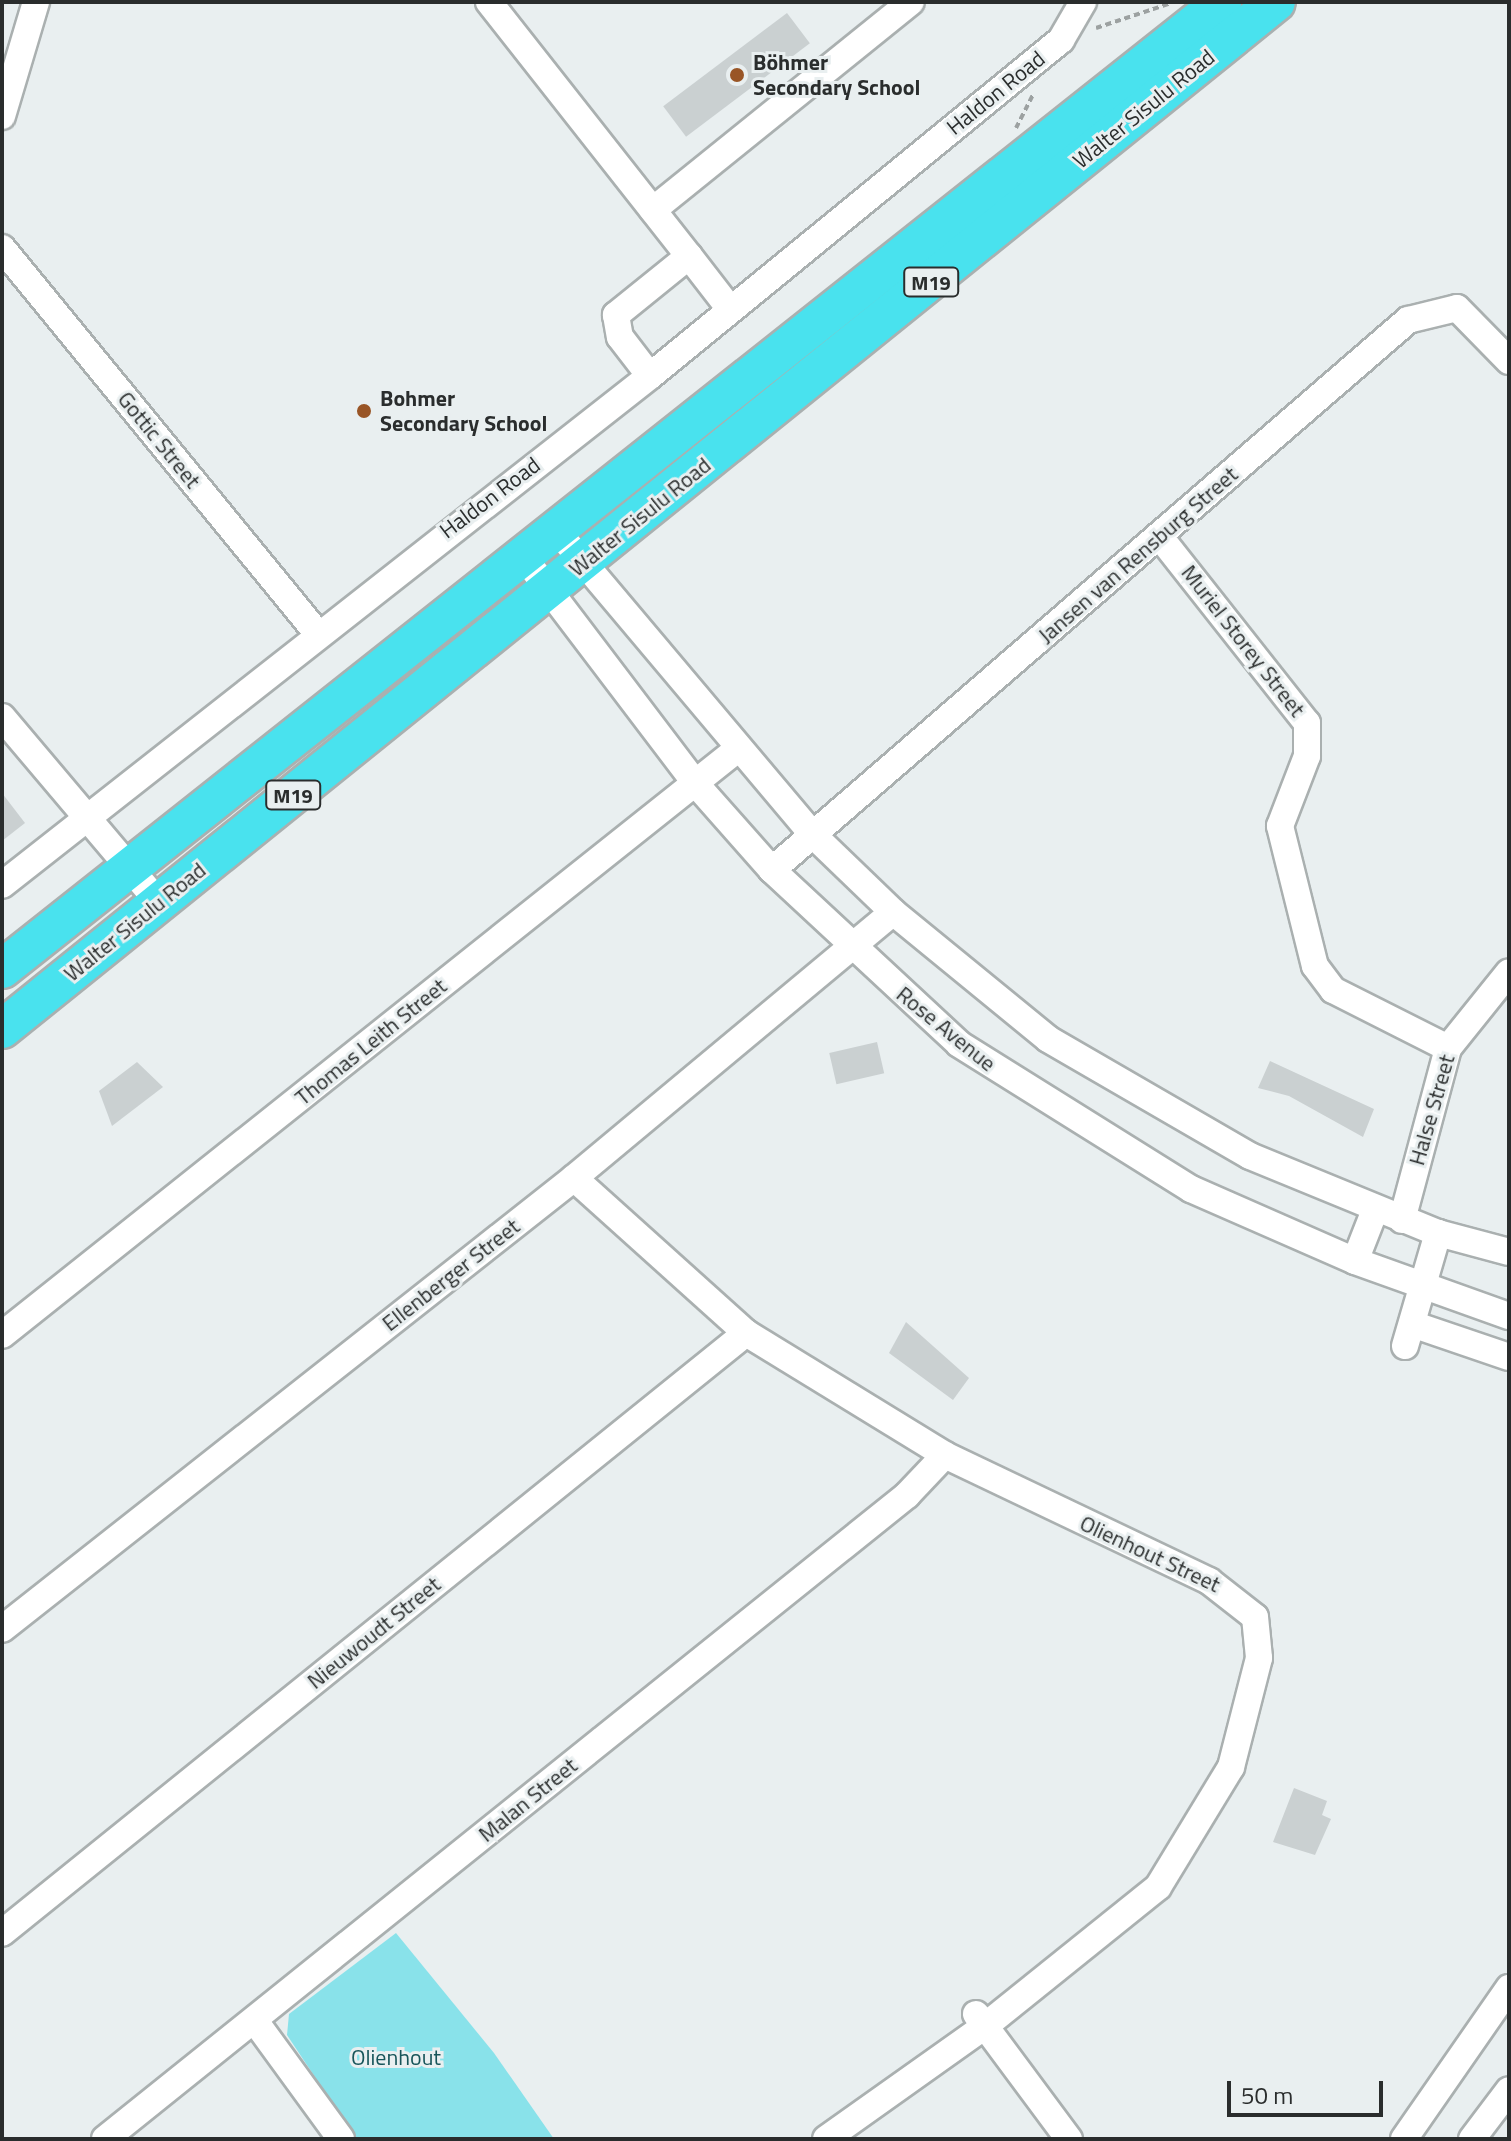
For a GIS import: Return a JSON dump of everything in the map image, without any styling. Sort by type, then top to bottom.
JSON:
[{"type":"highway","name":"Walter Sisulu Road","points":[[2,1029],[826,367],[994,207],[1222,2]]},
{"type":"highway","name":"Walter Sisulu Road","points":[[2,969],[802,337],[994,207],[1276,2]]},
{"type":"highway","points":[[802,337],[826,367]]},
{"type":"highway","points":[[355,689],[382,724]]},
{"type":"street","points":[[2,116],[36,2]]},
{"type":"street","points":[[489,2],[730,309]]},
{"type":"street","points":[[653,210],[911,2]]},
{"type":"street","name":"Haldon Road","points":[[2,885],[316,632],[650,376],[1061,40],[1082,6]]},
{"type":"street","name":"Gottic Street","points":[[2,248],[316,632]]},
{"type":"street","points":[[650,376],[620,337],[616,315],[689,256]]},
{"type":"street","name":"Jansen van Rensburg Street","points":[[772,870],[1408,320],[1457,308],[1509,361]]},
{"type":"street","points":[[557,531],[812,834],[893,912],[1048,1039],[1112,1080],[1250,1156],[1375,1210],[1438,1233],[1509,1252]]},
{"type":"street","name":"Muriel Storey Street","points":[[1160,537],[1307,723],[1307,756],[1280,826],[1315,966],[1333,990],[1448,1048]]},
{"type":"street","name":"Rose Avenue","points":[[523,556],[695,783],[772,870],[850,949],[959,1044],[1085,1129],[1191,1189],[1355,1261],[1506,1317]]},
{"type":"street","points":[[2,717],[126,870],[159,903]]},
{"type":"street","name":"Thomas Leith Street","points":[[2,1335],[739,748]]},
{"type":"street","name":"Ellenberger Street","points":[[2,1629],[574,1178],[893,912]]},
{"type":"street","name":"Halse Street","points":[[1402,1220],[1448,1048],[1509,972]]},
{"type":"street","name":"Olienhout Street","points":[[574,1178],[746,1333],[945,1455],[1229,1592],[1248,1606],[1260,1638],[1231,1767],[1175,1864],[1133,1912],[981,2020],[826,2139]]},
{"type":"street","points":[[1355,1261],[1375,1210]]},
{"type":"street","points":[[1438,1233],[1408,1335],[1509,1357]]},
{"type":"street","name":"Nieuwoudt Street","points":[[2,1933],[746,1333]]},
{"type":"street","name":"Malan Street","points":[[105,2139],[907,1495],[945,1455]]},
{"type":"street","points":[[1404,2139],[1509,1988]]},
{"type":"street","points":[[981,2020],[1069,2139]]},
{"type":"street","points":[[255,2021],[341,2139]]},
{"type":"street","points":[[1472,2139],[1509,2090]]},
{"type":"path","points":[[1061,40],[1174,2]]},
{"type":"path","points":[[1011,138],[1040,82]]},
{"type":"green space","name":"Olienhout","points":[[396,1933],[494,2053],[554,2139],[356,2139],[287,2035],[289,2014]]},
{"type":"building","name":"Böhmer Secondary School","points":[[787,13],[810,43],[686,137],[663,106]]},
{"type":"building","points":[[2,793],[25,823],[2,841]]},
{"type":"building","points":[[877,1042],[884,1073],[836,1084],[829,1053]]},
{"type":"building","points":[[1270,1061],[1374,1109],[1363,1137],[1289,1096],[1258,1088]]},
{"type":"building","points":[[137,1062],[163,1087],[112,1126],[99,1091]]},
{"type":"building","points":[[906,1322],[969,1378],[953,1400],[889,1353]]},
{"type":"building","points":[[1294,1788],[1327,1801],[1322,1815],[1331,1819],[1315,1855],[1273,1842]]},
{"type":"place","name":"Böhmer Secondary School","points":[[737,75]]},
{"type":"place","name":"Bohmer Secondary School","points":[[364,411]]}]
